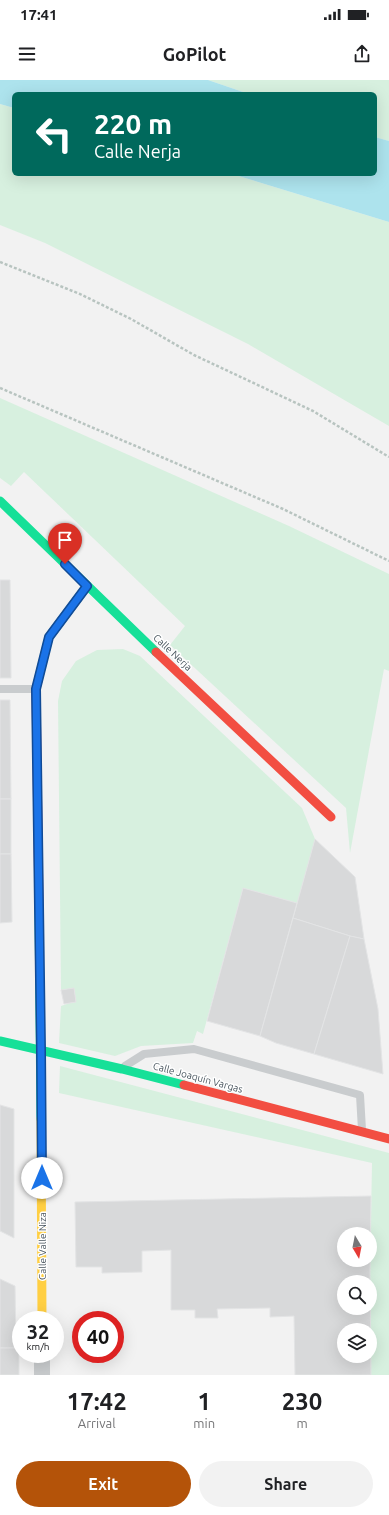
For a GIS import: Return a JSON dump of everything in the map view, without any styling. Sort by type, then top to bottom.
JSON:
[{"type":"street","name":"Calle Nerja","points":[[0,501],[87,586],[331,817]]},
{"type":"street","name":"Calle Valle Niza","points":[[42,1311],[41,1051],[36,689],[49,637],[87,586]]},
{"type":"street","name":"Calle Joaquín Vargas","points":[[0,1041],[122,1069],[389,1139]]},
{"type":"street","points":[[42,1363],[42,1375]]},
{"type":"lane","points":[[0,689],[36,689]]},
{"type":"lane","points":[[122,1069],[144,1054],[194,1049],[360,1095],[362,1131]]},
{"type":"path","points":[[0,262],[80,294],[131,319],[194,355],[313,411],[389,457]]},
{"type":"path","points":[[0,388],[283,510],[389,561]]},
{"type":"green space","points":[[208,80],[389,80],[389,141],[377,138],[377,92],[243,92]]},
{"type":"green space","points":[[0,104],[12,107],[12,176],[239,176],[389,222],[389,426],[248,344],[45,243],[0,225]]},
{"type":"green space","points":[[0,398],[289,526],[389,574],[389,671],[384,669],[350,853],[346,808],[170,645],[185,626],[24,472],[11,486],[0,478]]},
{"type":"green space","points":[[123,649],[140,656],[302,808],[315,839],[297,903],[243,888],[203,1034],[197,1031],[193,1043],[141,1046],[115,1056],[59,1043],[61,1006],[76,1001],[74,988],[61,990],[58,701],[62,681],[76,661],[97,650]]},
{"type":"green space","points":[[60,1066],[389,1153],[389,1375],[371,1375],[371,1363],[377,1363],[377,1323],[370,1323],[370,1315],[377,1315],[377,1275],[370,1275],[370,1267],[377,1267],[377,1227],[371,1227],[372,1163],[59,1093]]},
{"type":"water","points":[[0,80],[208,80],[243,92],[12,92],[12,107],[0,104]]},
{"type":"water","points":[[377,138],[389,141],[389,222],[239,176],[377,176]]},
{"type":"building","points":[[0,580],[10,580],[11,678],[0,678]]},
{"type":"building","points":[[0,700],[10,700],[11,799],[0,799]]},
{"type":"building","points":[[0,799],[11,799],[11,854],[0,854]]},
{"type":"building","points":[[315,839],[355,877],[364,939],[293,918]]},
{"type":"building","points":[[0,854],[11,854],[12,922],[0,923]]},
{"type":"building","points":[[243,888],[297,903],[260,1036],[207,1021]]},
{"type":"building","points":[[293,918],[350,936],[314,1054],[276,1043],[260,1036]]},
{"type":"building","points":[[350,936],[364,939],[378,1009],[383,1074],[314,1054]]},
{"type":"building","points":[[74,988],[76,1002],[64,1004],[61,990]]},
{"type":"building","points":[[0,1105],[14,1109],[14,1238],[0,1231]]},
{"type":"building","points":[[371,1196],[371,1227],[337,1227],[337,1267],[370,1267],[370,1275],[337,1275],[337,1315],[370,1315],[370,1323],[337,1323],[337,1363],[371,1363],[371,1375],[295,1375],[294,1316],[270,1317],[270,1308],[217,1309],[218,1318],[195,1318],[195,1310],[171,1310],[171,1250],[142,1251],[142,1272],[102,1273],[102,1267],[76,1267],[75,1202]]},
{"type":"building","points":[[0,1279],[15,1286],[15,1311],[12,1311],[12,1348],[0,1348]]},
{"type":"building","points":[[0,1348],[12,1348],[12,1363],[19,1363],[19,1375],[0,1375]]},
{"type":"traffic: fast","points":[[0,501],[156,652]]},
{"type":"traffic: fast","points":[[38,681],[49,637],[87,586]]},
{"type":"traffic: fast","points":[[39,908],[41,1119]]},
{"type":"traffic: fast","points":[[0,1041],[184,1085]]},
{"type":"traffic: slow","points":[[41,1119],[42,1311]]},
{"type":"traffic: jam","points":[[156,652],[331,817]]},
{"type":"traffic: jam","points":[[38,681],[36,689],[39,908]]},
{"type":"traffic: jam","points":[[184,1085],[389,1139]]},
{"type":"route","points":[[42,1178],[36,689],[49,637],[87,586],[65,564]]}]
